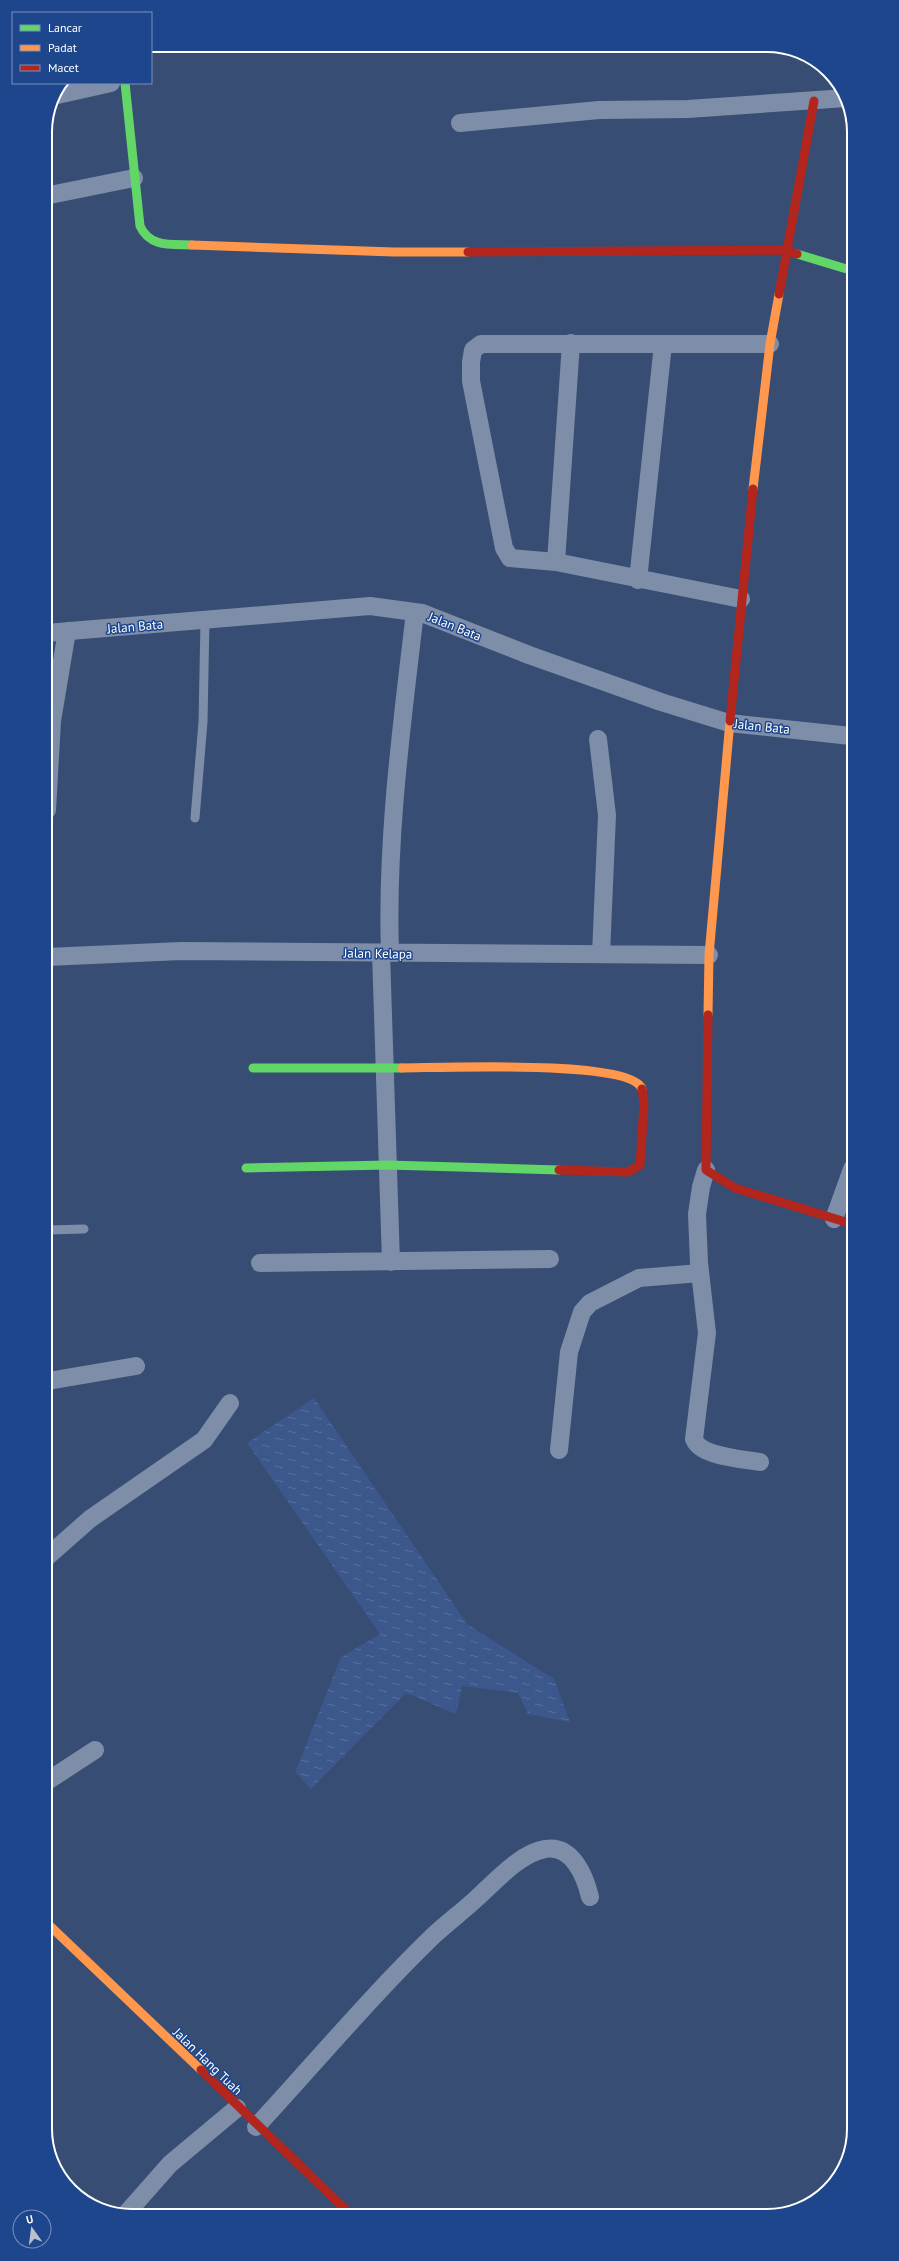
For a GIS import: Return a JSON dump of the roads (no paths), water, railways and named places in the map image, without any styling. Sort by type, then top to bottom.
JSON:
[{"type":"street","points":[[61,94],[107,84]]},
{"type":"street","points":[[125,84],[138,221],[142,232],[150,240],[159,244],[394,252],[785,250],[847,269]]},
{"type":"street","points":[[460,123],[599,110],[688,109],[840,99]]},
{"type":"street","points":[[760,1462],[719,1455],[699,1446],[694,1439],[707,1333],[700,1273],[697,1214],[701,1187],[706,1170],[710,955],[729,723],[742,599],[770,344],[785,250],[814,101]]},
{"type":"street","points":[[52,195],[134,178]]},
{"type":"street","points":[[556,562],[571,343]]},
{"type":"street","points":[[742,599],[638,580],[556,562],[510,558],[504,548],[472,388],[471,362],[473,350],[481,344],[770,344]]},
{"type":"street","points":[[638,580],[663,344]]},
{"type":"street","name":"Jalan Bata","points":[[52,632],[370,606],[422,612],[536,658],[661,702],[729,723],[847,736]]},
{"type":"street","points":[[391,1262],[386,1068],[385,953],[403,715],[415,612]]},
{"type":"street","points":[[52,721],[67,631]]},
{"type":"street","points":[[598,739],[607,814],[601,954]]},
{"type":"street","name":"Jalan Kelapa","points":[[52,957],[181,951],[710,955]]},
{"type":"street","points":[[246,1168],[388,1165],[628,1172],[640,1165],[644,1104],[642,1087],[631,1079],[590,1070],[253,1068]]},
{"type":"street","points":[[706,1170],[734,1188],[847,1223]]},
{"type":"street","points":[[834,1219],[847,1183]]},
{"type":"street","points":[[260,1263],[550,1259]]},
{"type":"street","points":[[559,1450],[569,1352],[582,1312],[590,1303],[639,1278],[700,1273]]},
{"type":"street","points":[[52,1380],[136,1366]]},
{"type":"street","points":[[52,1552],[90,1519],[204,1440],[230,1403]]},
{"type":"street","points":[[52,1778],[95,1750]]},
{"type":"street","points":[[256,2126],[369,2003],[434,1936],[504,1873],[534,1852],[546,1848],[567,1854],[576,1864],[586,1880],[590,1897]]},
{"type":"street","name":"Jalan Hang Tuah","points":[[52,1928],[237,2108],[345,2209]]},
{"type":"street","points":[[130,2209],[170,2164],[237,2108]]},
{"type":"lane","points":[[195,818],[203,722],[205,620]]},
{"type":"lane","points":[[52,1230],[84,1230]]},
{"type":"water","points":[[314,1398],[467,1624],[554,1679],[570,1722],[528,1714],[518,1693],[462,1686],[456,1714],[406,1693],[311,1789],[295,1772],[341,1657],[380,1634],[247,1443]]}]
